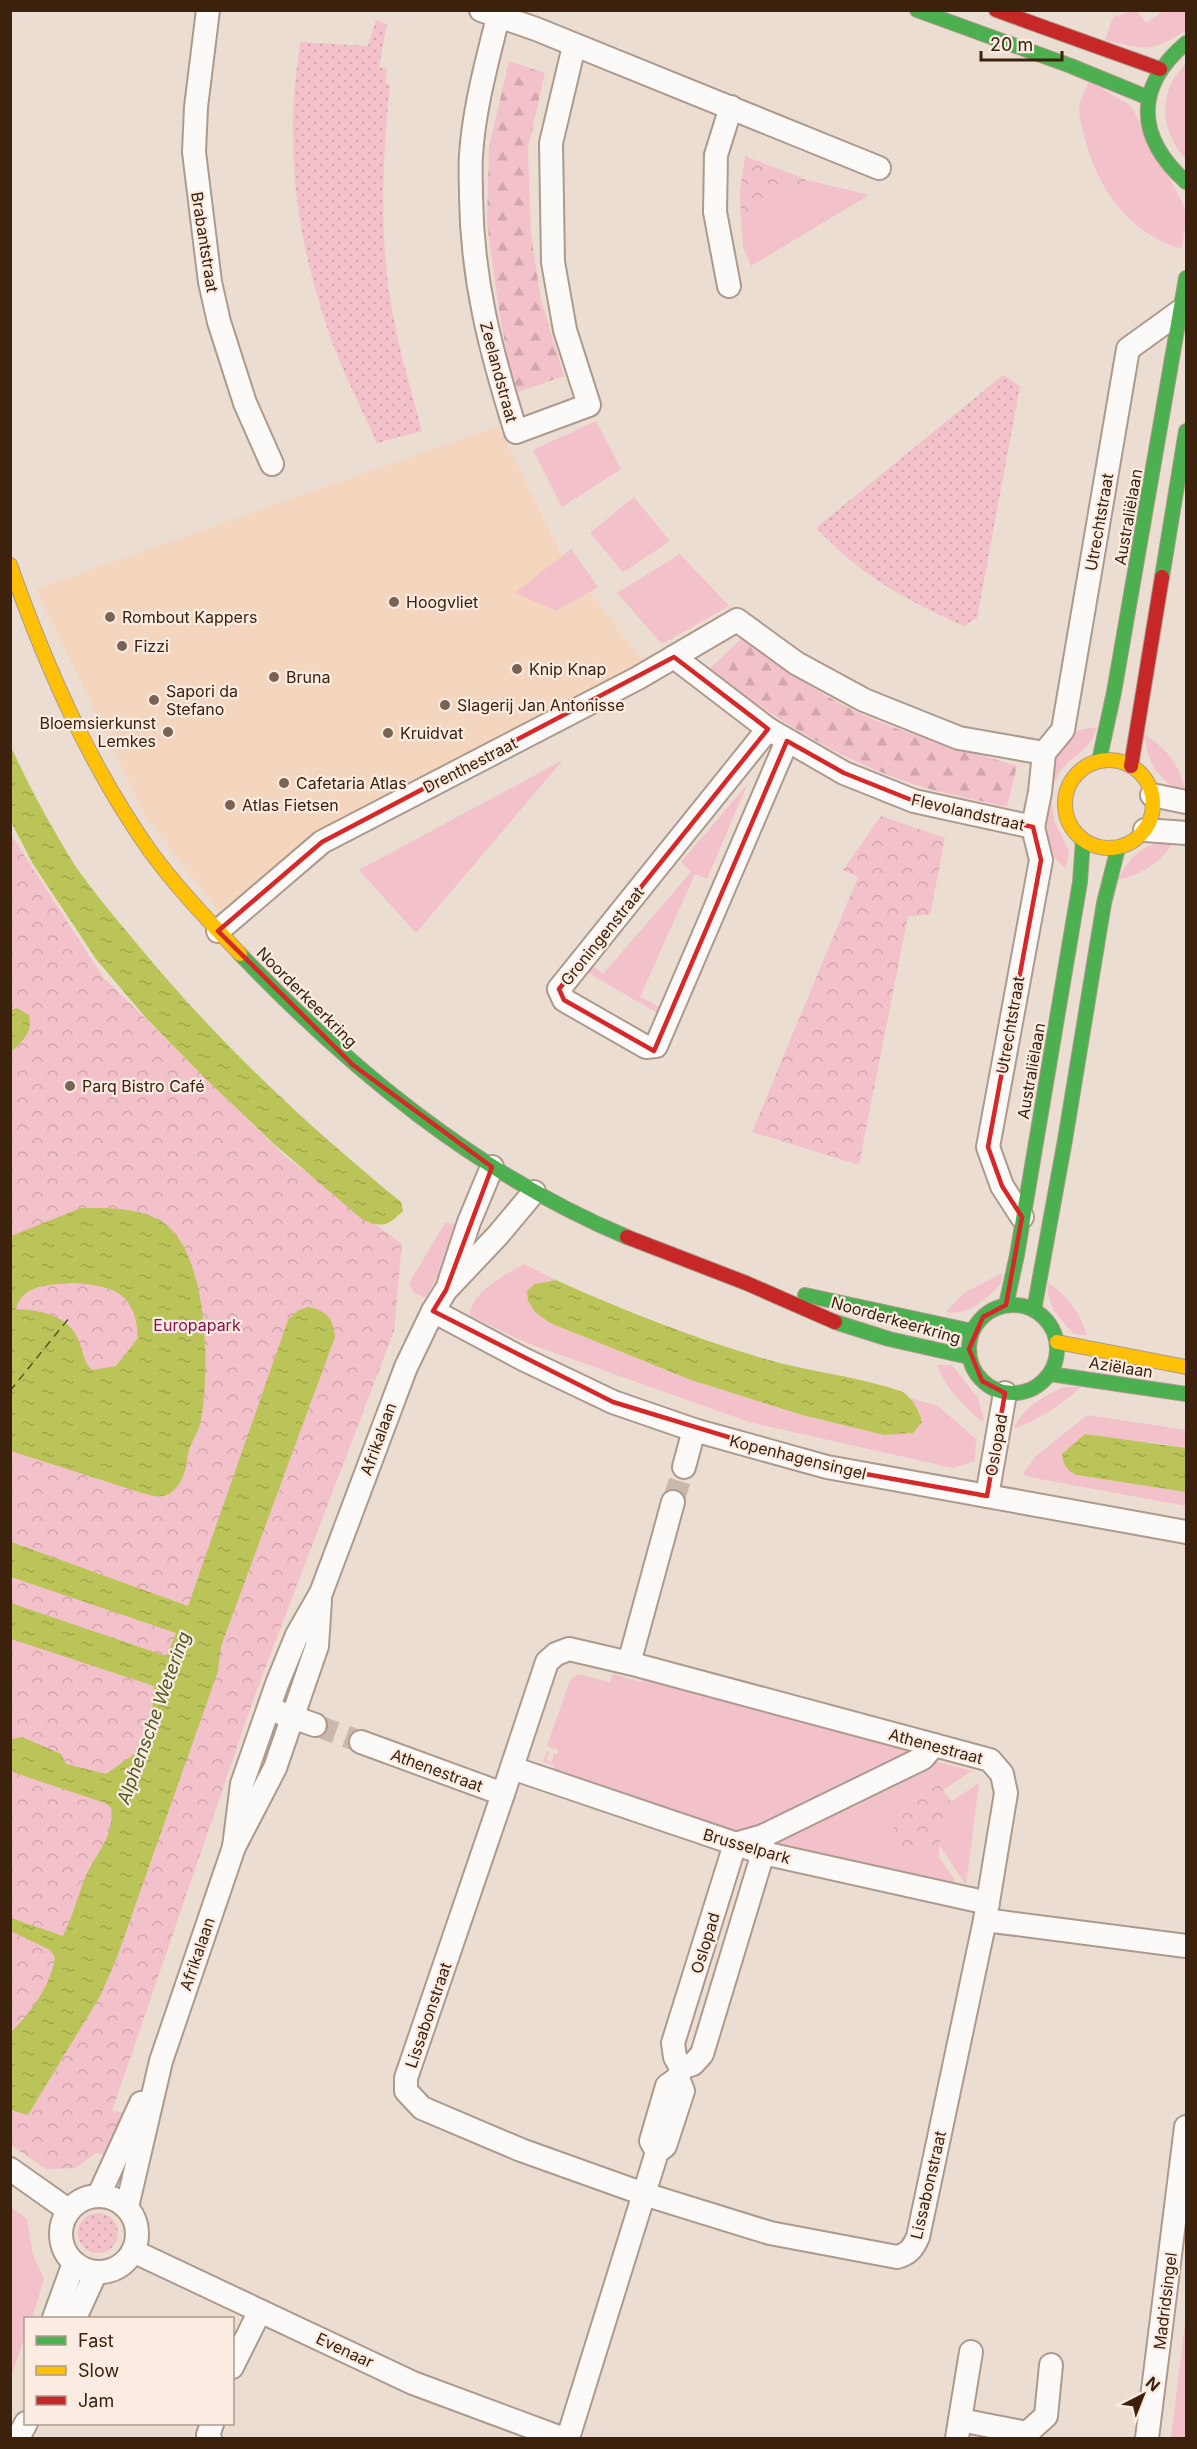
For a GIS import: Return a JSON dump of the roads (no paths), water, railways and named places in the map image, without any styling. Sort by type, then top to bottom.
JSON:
[{"type":"street","name":"Brabantstraat","points":[[208,10],[196,107],[194,152],[210,282],[228,351],[245,403],[272,464]]},
{"type":"street","points":[[917,10],[1071,66],[1149,98]]},
{"type":"street","points":[[996,10],[1160,69]]},
{"type":"street","name":"Zeelandstraat","points":[[574,46],[551,142],[553,262],[565,330],[589,405],[516,432],[494,362],[479,296],[472,228],[471,156],[489,14],[539,20],[574,46],[879,168]]},
{"type":"street","points":[[1186,43],[1168,58],[1160,69],[1149,98],[1148,122],[1155,145],[1167,166],[1186,182]]},
{"type":"street","points":[[729,286],[715,212],[716,155],[731,107]]},
{"type":"street","name":"Australiëlaan","points":[[1099,761],[1113,698],[1186,279]]},
{"type":"street","name":"Utrechtstraat","points":[[1044,753],[1063,730],[1128,349],[1182,310]]},
{"type":"street","points":[[1131,766],[1186,431]]},
{"type":"street","name":"Noorderkeerkring","points":[[10,565],[42,653],[102,776],[150,851],[218,931],[301,1016],[353,1065],[492,1167],[575,1213],[654,1248],[748,1284],[843,1325],[919,1347],[969,1357]]},
{"type":"street","name":"Drenthestraat","points":[[218,931],[322,842],[591,702],[737,620],[796,663],[864,700],[959,738],[1044,753]]},
{"type":"street","name":"Flevolandstraat","points":[[674,657],[777,735],[844,773],[914,801],[1033,827],[1044,753]]},
{"type":"street","name":"Groningenstraat","points":[[777,735],[656,1046],[646,1047],[564,1000],[559,989],[777,735]]},
{"type":"street","points":[[1116,760],[1131,766],[1145,778],[1152,795],[1152,813],[1145,830],[1133,841],[1118,848],[1100,848],[1083,840],[1067,821],[1065,796],[1076,773],[1083,767],[1099,761],[1116,760]]},
{"type":"street","points":[[1152,795],[1186,802]]},
{"type":"street","name":"Utrechtstraat","points":[[1022,1217],[1002,1186],[988,1147],[1041,860],[1033,827]]},
{"type":"street","points":[[1145,830],[1186,833]]},
{"type":"street","name":"Australiëlaan","points":[[1006,1305],[1080,882],[1083,840]]},
{"type":"street","points":[[1034,1310],[1104,903],[1118,848]]},
{"type":"street","name":"Afrikalaan","points":[[446,1290],[469,1222],[492,1167]]},
{"type":"street","name":"Afrikalaan","points":[[234,1847],[242,1784],[268,1708],[297,1635],[321,1593],[395,1393],[433,1311],[446,1290],[498,1235],[534,1192]]},
{"type":"street","name":"Noorderkeerkring","points":[[748,1284],[972,1331]]},
{"type":"street","points":[[1006,1305],[1020,1305],[1034,1310],[1052,1327],[1057,1342],[1056,1359],[1050,1374],[1030,1390],[1005,1393],[989,1386],[976,1374],[969,1357],[969,1340],[972,1331],[983,1317],[1006,1305]]},
{"type":"street","name":"Kopenhagensingel","points":[[433,1311],[523,1359],[613,1402],[694,1430],[827,1467],[1186,1532]]},
{"type":"street","name":"Aziëlaan","points":[[1057,1342],[1186,1368]]},
{"type":"street","name":"Aziëlaan","points":[[1050,1374],[1186,1394]]},
{"type":"street","name":"Oslopad","points":[[987,1496],[1005,1393]]},
{"type":"street","points":[[684,1467],[694,1430]]},
{"type":"street","points":[[629,1663],[673,1502]]},
{"type":"street","name":"Afrikalaan","points":[[127,2207],[161,2061],[234,1847],[275,1768],[317,1646],[321,1593]]},
{"type":"street","name":"Athenestraat","points":[[361,1742],[503,1794],[547,1662],[556,1654],[569,1649],[990,1760],[1002,1774],[1006,1793],[987,1911]]},
{"type":"street","points":[[268,1708],[315,1725]]},
{"type":"street","points":[[763,1845],[923,1758],[934,1745]]},
{"type":"street","name":"Brusselpark","points":[[512,1768],[735,1844],[763,1845],[987,1911]]},
{"type":"street","name":"Lissabonstraat","points":[[503,1794],[406,2078],[406,2091],[422,2108],[521,2150],[644,2194],[770,2233],[897,2257],[905,2255],[913,2248],[918,2237],[987,1911]]},
{"type":"street","name":"Oslopad","points":[[644,2194],[657,2152],[665,2146],[683,2091],[673,2043],[735,1844]]},
{"type":"street","name":"Oslopad","points":[[680,2073],[702,2054],[763,1845]]},
{"type":"street","points":[[987,1911],[1186,1946]]},
{"type":"street","name":"Afrikalaan","points":[[99,2195],[161,2061]]},
{"type":"street","name":"Madridsingel","points":[[1147,2439],[1186,2127]]},
{"type":"street","points":[[10,2169],[68,2210]]},
{"type":"street","points":[[568,2439],[644,2194]]},
{"type":"street","points":[[99,2195],[109,2196],[127,2207],[134,2217],[137,2228],[137,2240],[128,2259],[114,2269],[96,2272],[74,2263],[66,2254],[62,2243],[62,2220],[68,2210],[82,2199],[99,2195]]},
{"type":"street","name":"Evenaar","points":[[133,2251],[413,2383],[561,2439]]},
{"type":"street","points":[[54,2317],[74,2263]]},
{"type":"street","points":[[76,2317],[96,2272]]},
{"type":"street","points":[[234,2363],[260,2311]]},
{"type":"street","points":[[971,2352],[959,2429],[1027,2433],[1046,2416],[1051,2366]]},
{"type":"street","points":[[18,2439],[25,2425]]},
{"type":"street","points":[[210,2439],[208,2435],[212,2425]]},
{"type":"water","points":[[11,747],[67,853],[106,907],[199,1015],[263,1080],[296,1112],[401,1202],[403,1211],[393,1220],[381,1225],[363,1220],[274,1144],[146,1018],[96,959],[33,864],[11,822]]},
{"type":"water","points":[[17,1008],[29,1015],[30,1022],[23,1040],[11,1052],[11,1010]]},
{"type":"water","points":[[81,1208],[91,1208],[122,1209],[152,1216],[177,1236],[189,1257],[197,1284],[205,1343],[205,1372],[200,1424],[189,1450],[183,1476],[178,1486],[169,1494],[159,1496],[142,1493],[11,1451],[11,1236]],"holes":[[[73,1283],[100,1286],[120,1294],[133,1310],[138,1338],[116,1366],[92,1370],[85,1359],[78,1339],[67,1324],[52,1315],[16,1309],[25,1294],[39,1287]]]},
{"type":"water","points":[[556,1280],[659,1323],[738,1351],[903,1392],[915,1405],[922,1422],[913,1433],[884,1435],[802,1415],[691,1380],[550,1323],[535,1312],[528,1301],[527,1291],[535,1284]]},
{"type":"water","name":"Alphensche Wetering","points":[[308,1307],[320,1310],[328,1316],[333,1325],[335,1337],[221,1646],[218,1671],[116,1960],[100,1996],[28,2115],[11,2110],[11,2032],[26,2016],[45,1988],[55,1957],[50,1950],[11,1931],[11,1918],[63,1936],[89,1869],[107,1837],[111,1808],[105,1803],[15,1773],[11,1769],[11,1741],[22,1737],[61,1754],[66,1764],[106,1774],[150,1743],[154,1686],[11,1639],[11,1603],[163,1655],[167,1655],[176,1633],[11,1577],[11,1542],[188,1606],[288,1320],[297,1311]]},
{"type":"water","points":[[1085,1434],[1186,1448],[1186,1492],[1076,1475],[1066,1467],[1062,1454]]},
{"type":"tunnel","points":[[673,1502],[684,1467]]},
{"type":"tunnel","points":[[315,1725],[361,1742]]},
{"type":"place","name":"Hoogvliet","points":[[394,602]]},
{"type":"place","name":"Rombout Kappers","points":[[110,617]]},
{"type":"place","name":"Fizzi","points":[[122,646]]},
{"type":"place","name":"Knip Knap","points":[[517,669]]},
{"type":"place","name":"Bruna","points":[[274,677]]},
{"type":"place","name":"Sapori da Stefano","points":[[154,700]]},
{"type":"place","name":"Slagerij Jan Antonisse","points":[[445,705]]},
{"type":"place","name":"Bloemsierkunst Lemkes","points":[[168,732]]},
{"type":"place","name":"Kruidvat","points":[[388,733]]},
{"type":"place","name":"Cafetaria Atlas","points":[[284,783]]},
{"type":"place","name":"Atlas Fietsen","points":[[230,805]]},
{"type":"place","name":"Parq Bistro Café","points":[[70,1086]]},
{"type":"park label","name":"Europapark","points":[[197,1325]]}]
